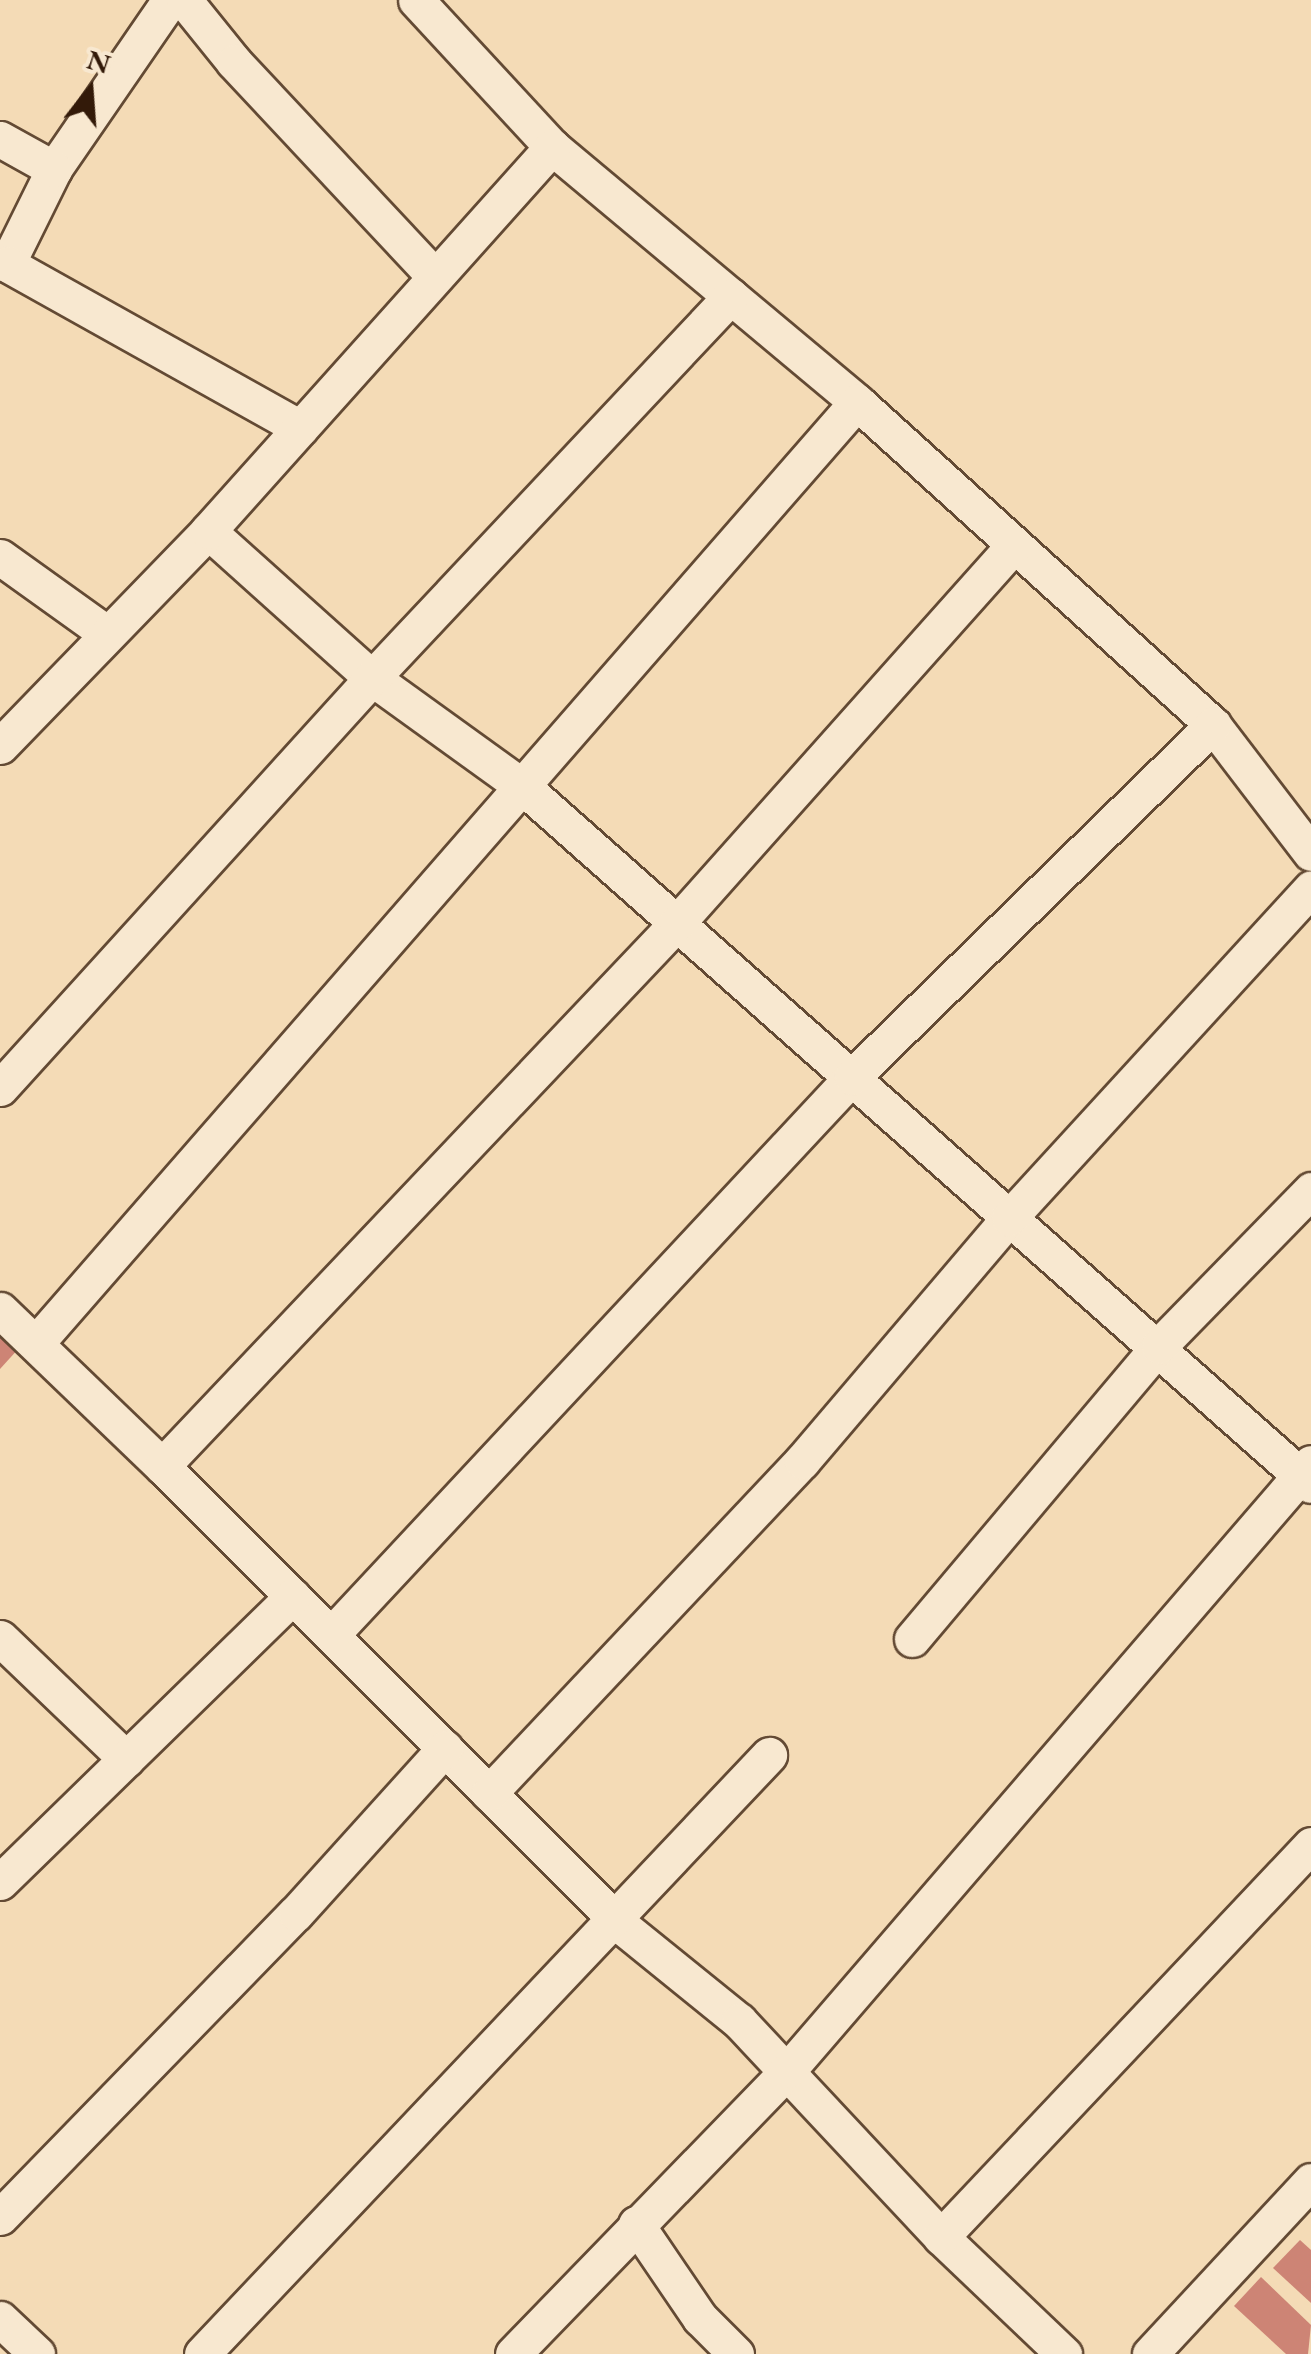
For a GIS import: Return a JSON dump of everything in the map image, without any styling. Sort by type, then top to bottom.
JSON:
[{"type":"street","points":[[170,0],[54,169],[7,264],[300,428]]},
{"type":"street","points":[[184,0],[234,62],[434,276]]},
{"type":"street","points":[[416,0],[552,146],[856,402],[1213,725],[1311,853]]},
{"type":"street","points":[[0,139],[54,169]]},
{"type":"street","points":[[0,746],[208,531],[552,146]]},
{"type":"street","points":[[0,1088],[372,678],[731,296]]},
{"type":"street","points":[[37,1342],[856,402]]},
{"type":"street","points":[[208,531],[372,678],[522,786],[1008,1218],[1308,1474],[788,2070],[513,2354]]},
{"type":"street","points":[[162,1466],[677,923],[1014,544]]},
{"type":"street","points":[[0,556],[106,633]]},
{"type":"street","points":[[332,1634],[852,1078],[1213,725]]},
{"type":"street","points":[[490,1793],[802,1462],[1008,1218],[1311,889]]},
{"type":"street","points":[[912,1639],[1158,1346],[1311,1190]]},
{"type":"street","points":[[0,1310],[332,1634],[613,1918],[739,2021],[941,2237],[1064,2354]]},
{"type":"street","points":[[0,1882],[293,1596]]},
{"type":"street","points":[[0,1638],[126,1760]]},
{"type":"street","points":[[0,2217],[296,1914],[445,1748]]},
{"type":"street","points":[[202,2354],[769,1754]]},
{"type":"street","points":[[941,2237],[1311,1846]]},
{"type":"street","points":[[1150,2354],[1311,2181]]},
{"type":"street","points":[[636,2224],[700,2318],[736,2354]]},
{"type":"street","points":[[0,2319],[37,2354]]},
{"type":"building","points":[[0,1330],[20,1347],[0,1369]]},
{"type":"building","points":[[1300,2240],[1311,2250],[1311,2303],[1273,2268]]},
{"type":"building","points":[[1261,2277],[1311,2325],[1308,2354],[1286,2354],[1234,2306]]}]
